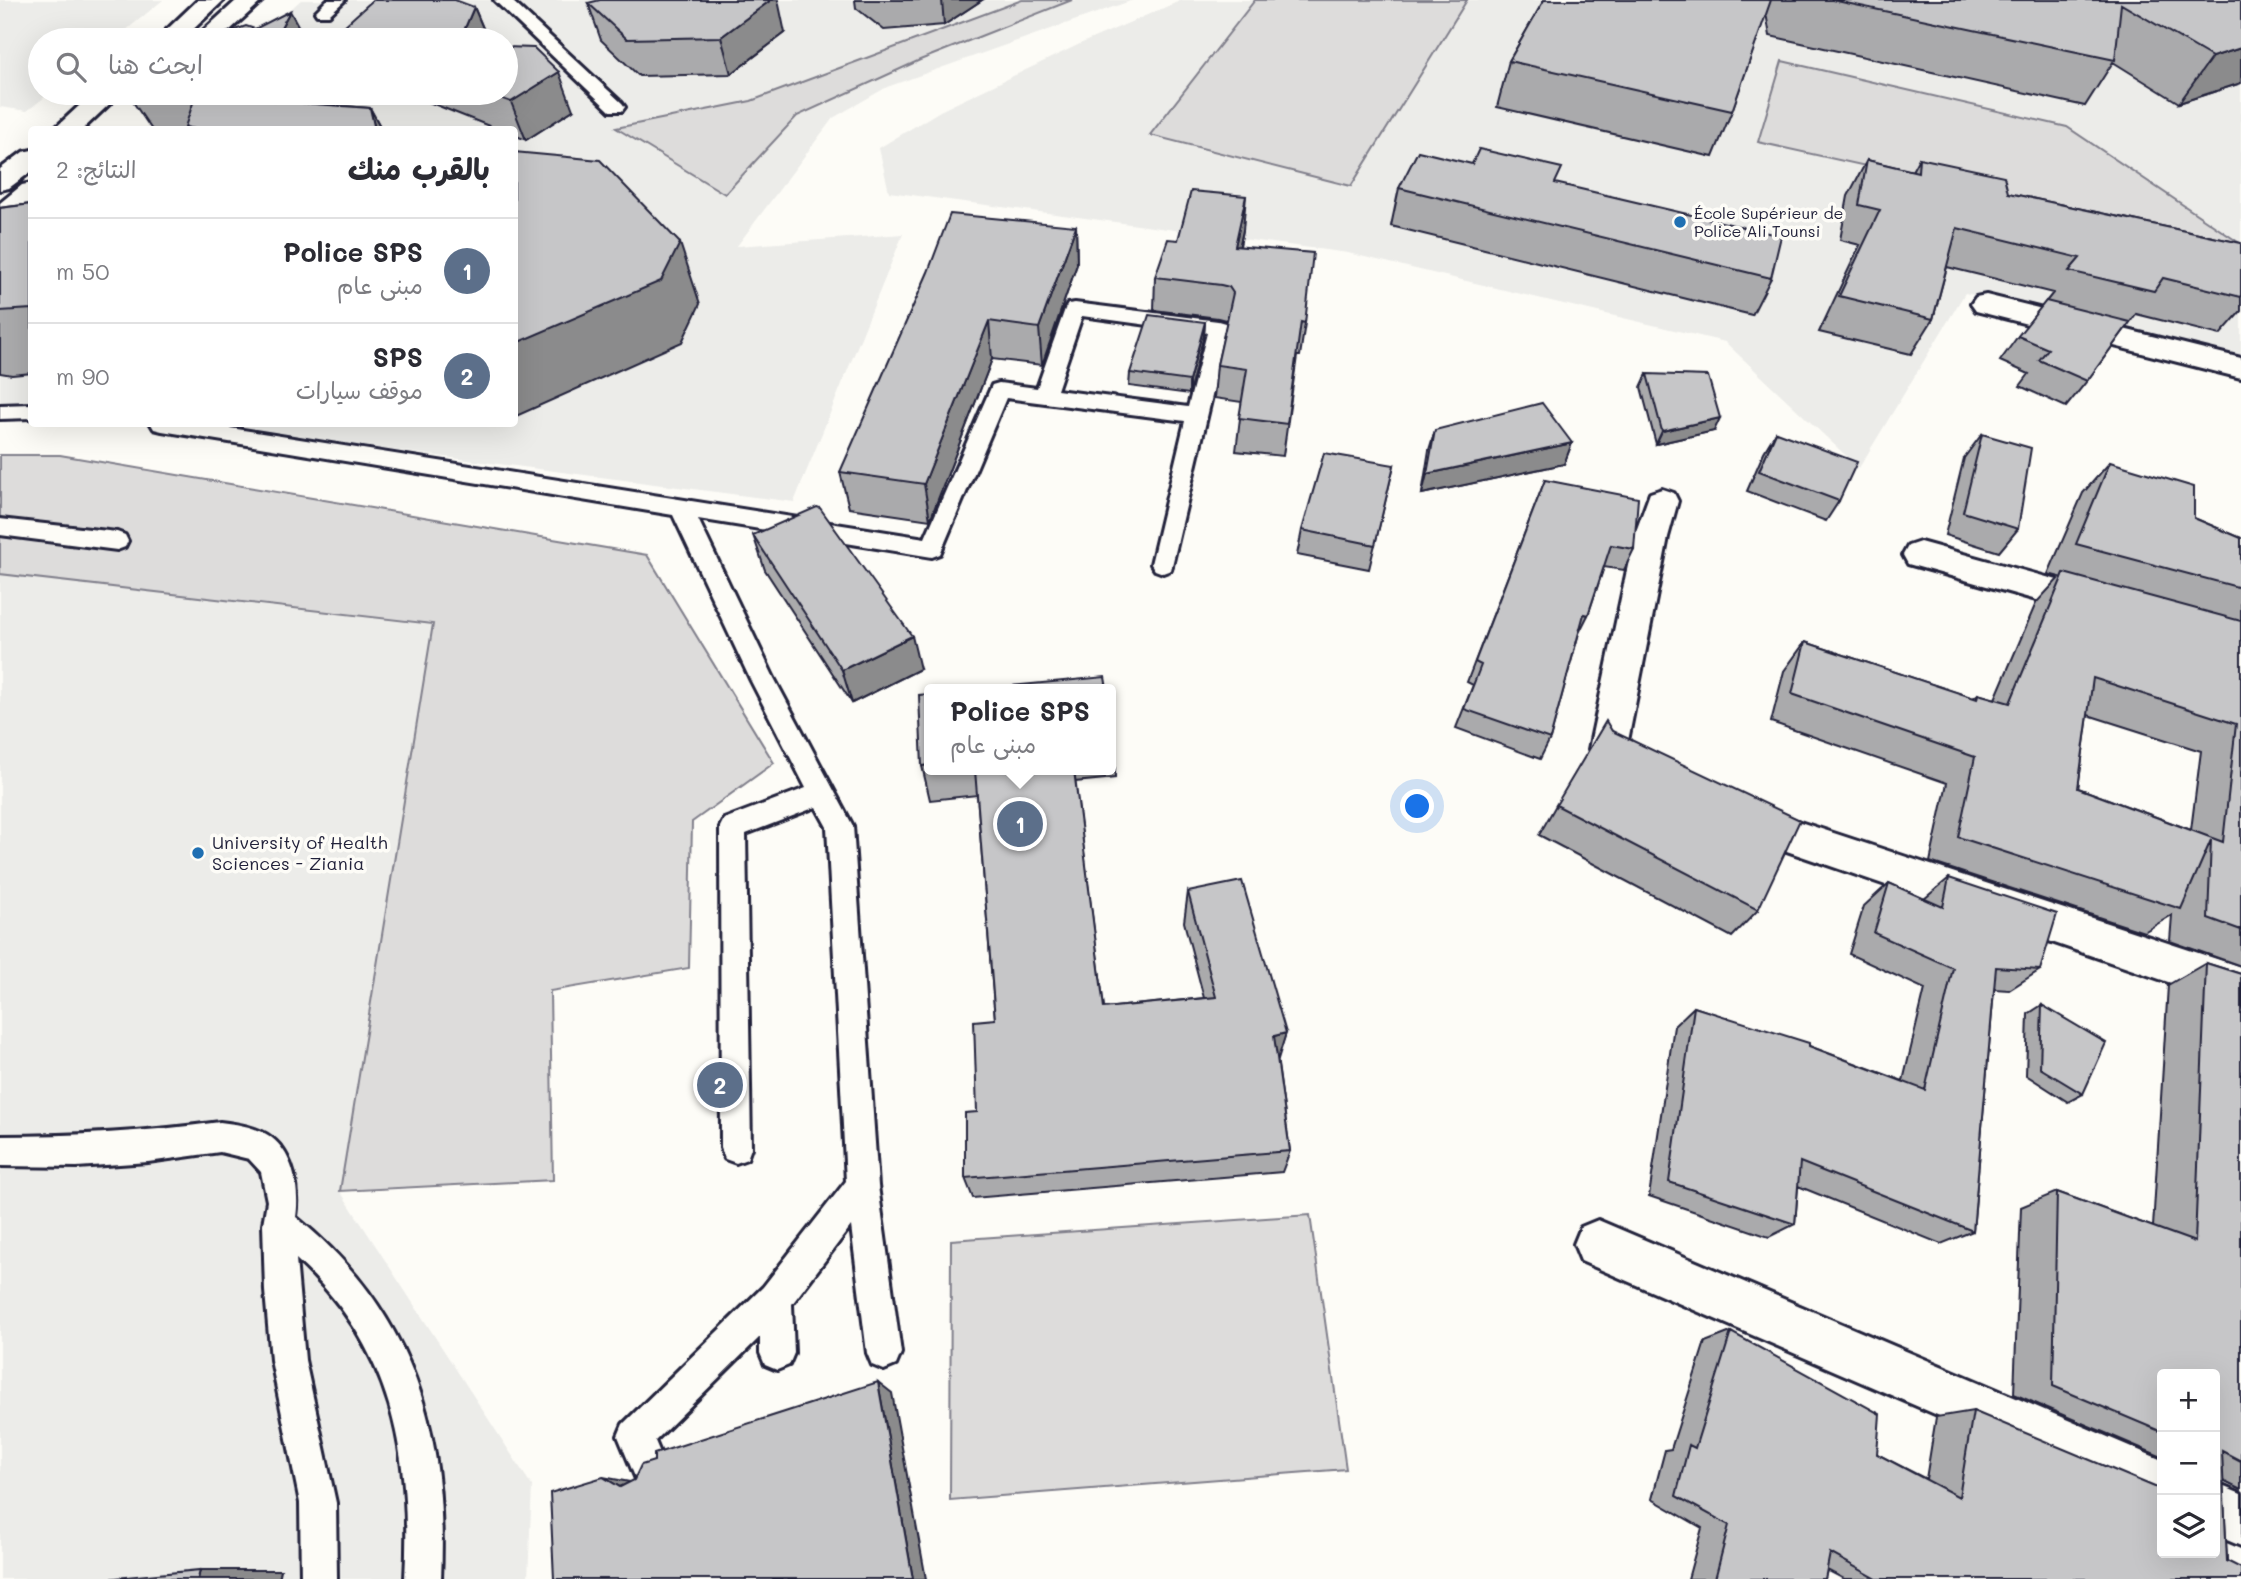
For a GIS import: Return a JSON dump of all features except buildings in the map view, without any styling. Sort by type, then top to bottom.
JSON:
[{"type":"street","points":[[181,28],[212,0]]},
{"type":"street","points":[[219,28],[251,0]]},
{"type":"street","points":[[71,126],[94,105]]},
{"type":"street","points":[[0,182],[28,161]]},
{"type":"street","points":[[0,216],[28,194]]},
{"type":"street","points":[[1986,304],[2241,368]]},
{"type":"street","points":[[1662,501],[1651,537],[1608,749],[1671,779]]},
{"type":"street","points":[[1920,555],[2134,614]]},
{"type":"street","points":[[1708,797],[1783,833],[2241,986]]},
{"type":"street","points":[[1598,1244],[2157,1484]]},
{"type":"street","points":[[2220,1511],[2241,1520]]},
{"type":"lane","points":[[323,12],[337,0]]},
{"type":"lane","points":[[502,0],[616,107]]},
{"type":"lane","points":[[1044,396],[1075,309],[1219,328],[1163,564]]},
{"type":"lane","points":[[181,427],[932,548],[999,390],[1197,415]]},
{"type":"lane","points":[[0,412],[28,411]]},
{"type":"lane","points":[[681,508],[763,681],[840,826],[862,1186],[884,1353]]},
{"type":"lane","points":[[0,527],[117,541]]},
{"type":"lane","points":[[736,1148],[733,827],[823,793]]},
{"type":"lane","points":[[0,1151],[77,1152],[148,1147],[220,1136],[242,1140],[260,1148],[273,1162],[281,1180],[283,1201],[279,1224],[281,1291],[288,1360],[318,1503],[319,1579]]},
{"type":"lane","points":[[650,1472],[635,1436],[775,1299],[862,1186]]},
{"type":"lane","points":[[279,1224],[316,1255],[349,1291],[380,1339],[404,1394],[418,1443],[425,1498],[423,1579]]},
{"type":"lane","points":[[775,1299],[777,1353]]},
{"type":"shaded area","points":[[0,0],[163,0],[129,28],[28,28],[28,105],[35,105],[27,111],[0,107]]},
{"type":"shaded area","points":[[301,0],[1133,0],[887,87],[833,118],[737,246],[903,234],[794,502],[212,427],[518,427],[518,126],[168,126],[188,105],[518,105],[518,28],[269,28]]},
{"type":"shaded area","points":[[1022,0],[1072,0],[920,60],[797,116],[725,194],[616,128],[751,101]]},
{"type":"shaded area","name":"École Supérieur de Police Ali Tounsi","points":[[1182,0],[2241,0],[2241,359],[1965,293],[1859,468],[1725,342],[1348,253],[889,192],[879,148],[940,111],[1082,43]]},
{"type":"shaded area","points":[[1255,0],[1467,0],[1351,186],[1150,135]]},
{"type":"shaded area","points":[[1782,61],[2067,127],[2241,244],[2241,249],[1758,142]]},
{"type":"shaded area","points":[[28,260],[28,405],[0,404],[0,284]]},
{"type":"shaded area","points":[[0,455],[60,455],[647,555],[774,763],[692,822],[689,968],[550,991],[553,1180],[340,1191],[433,624],[0,574]]},
{"type":"shaded area","name":"University of Health Sciences - Ziania","points":[[0,574],[433,624],[340,1191],[532,1486],[528,1579],[0,1579]]},
{"type":"shaded area","points":[[1310,1215],[1346,1469],[950,1500],[951,1240]]},
{"type":"place","name":"École Supérieur de Police Ali Tounsi","points":[[1680,222]]},
{"type":"place","name":"Police SPS","points":[[1020,824]]},
{"type":"place","name":"University of Health Sciences - Ziania","points":[[198,853]]},
{"type":"place","name":"SPS","points":[[720,1085]]}]
